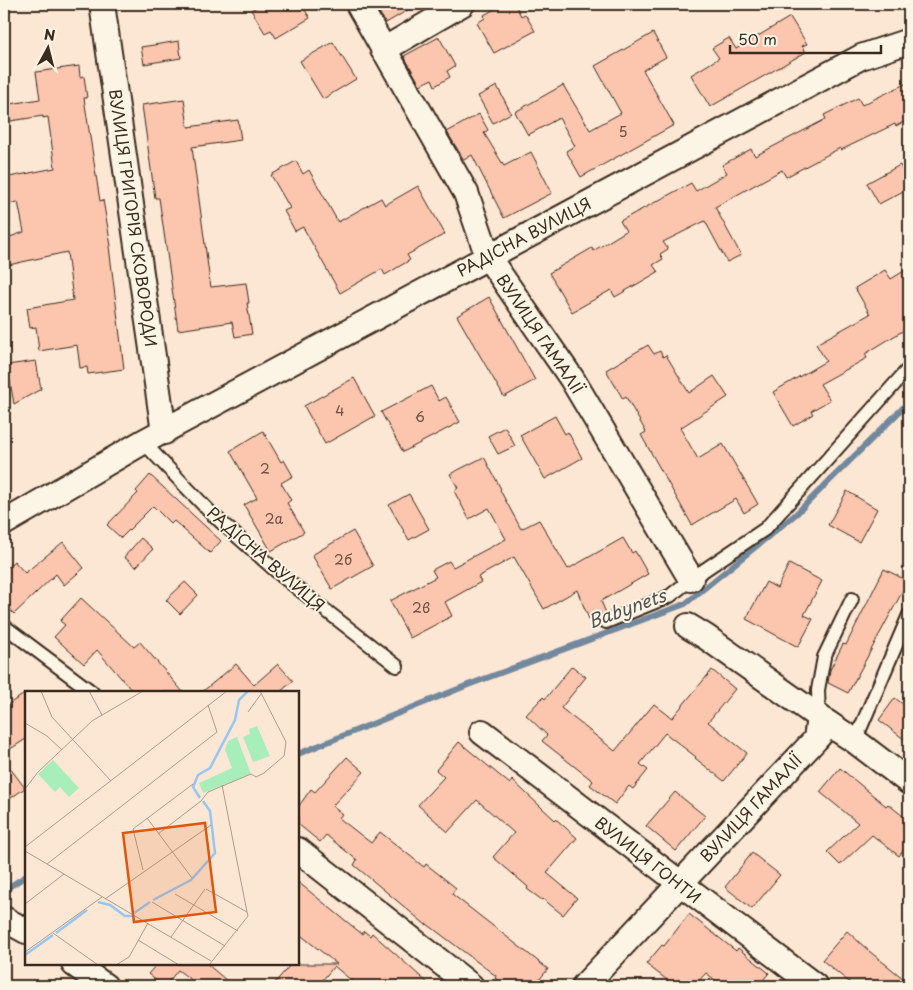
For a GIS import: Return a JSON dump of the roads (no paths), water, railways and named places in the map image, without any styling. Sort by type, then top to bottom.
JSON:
[{"type":"street","name":"ВУЛИЦЯ ГРИГОРІЯ СКОВОРОДИ","points":[[102,4],[164,432]]},
{"type":"street","name":"ВУЛИЦЯ ГАМАЛІЇ","points":[[358,4],[466,193],[488,257],[572,379],[691,580]]},
{"type":"street","points":[[383,50],[462,4]]},
{"type":"street","name":"РАДІСНА ВУЛИЦЯ","points":[[4,523],[142,442],[164,432],[861,58],[909,41]]},
{"type":"street","points":[[688,626],[706,637],[821,727],[855,741],[909,782]]},
{"type":"street","name":"ВУЛИЦЯ ГАМАЛІЇ","points":[[584,986],[680,884],[821,727]]},
{"type":"street","name":"ВУЛИЦЯ ГОНТИ","points":[[482,732],[815,986]]},
{"type":"street","points":[[299,851],[471,986]]},
{"type":"street","points":[[4,919],[25,930]]},
{"type":"street","points":[[75,965],[105,986]]},
{"type":"lane","points":[[606,622],[670,596],[766,529],[909,368]]},
{"type":"lane","name":"РАДІСНА ВУЛИЦЯ","points":[[142,442],[212,514],[283,578],[397,666]]},
{"type":"lane","points":[[821,727],[818,690],[824,656],[852,599]]},
{"type":"lane","points":[[855,741],[909,615]]},
{"type":"lane","points":[[4,626],[91,691]]},
{"type":"waterway","name":"Babynets","points":[[299,754],[468,685],[685,604],[796,514],[909,402]]},
{"type":"waterway","name":"Babynets","points":[[9,887],[25,877]]}]
